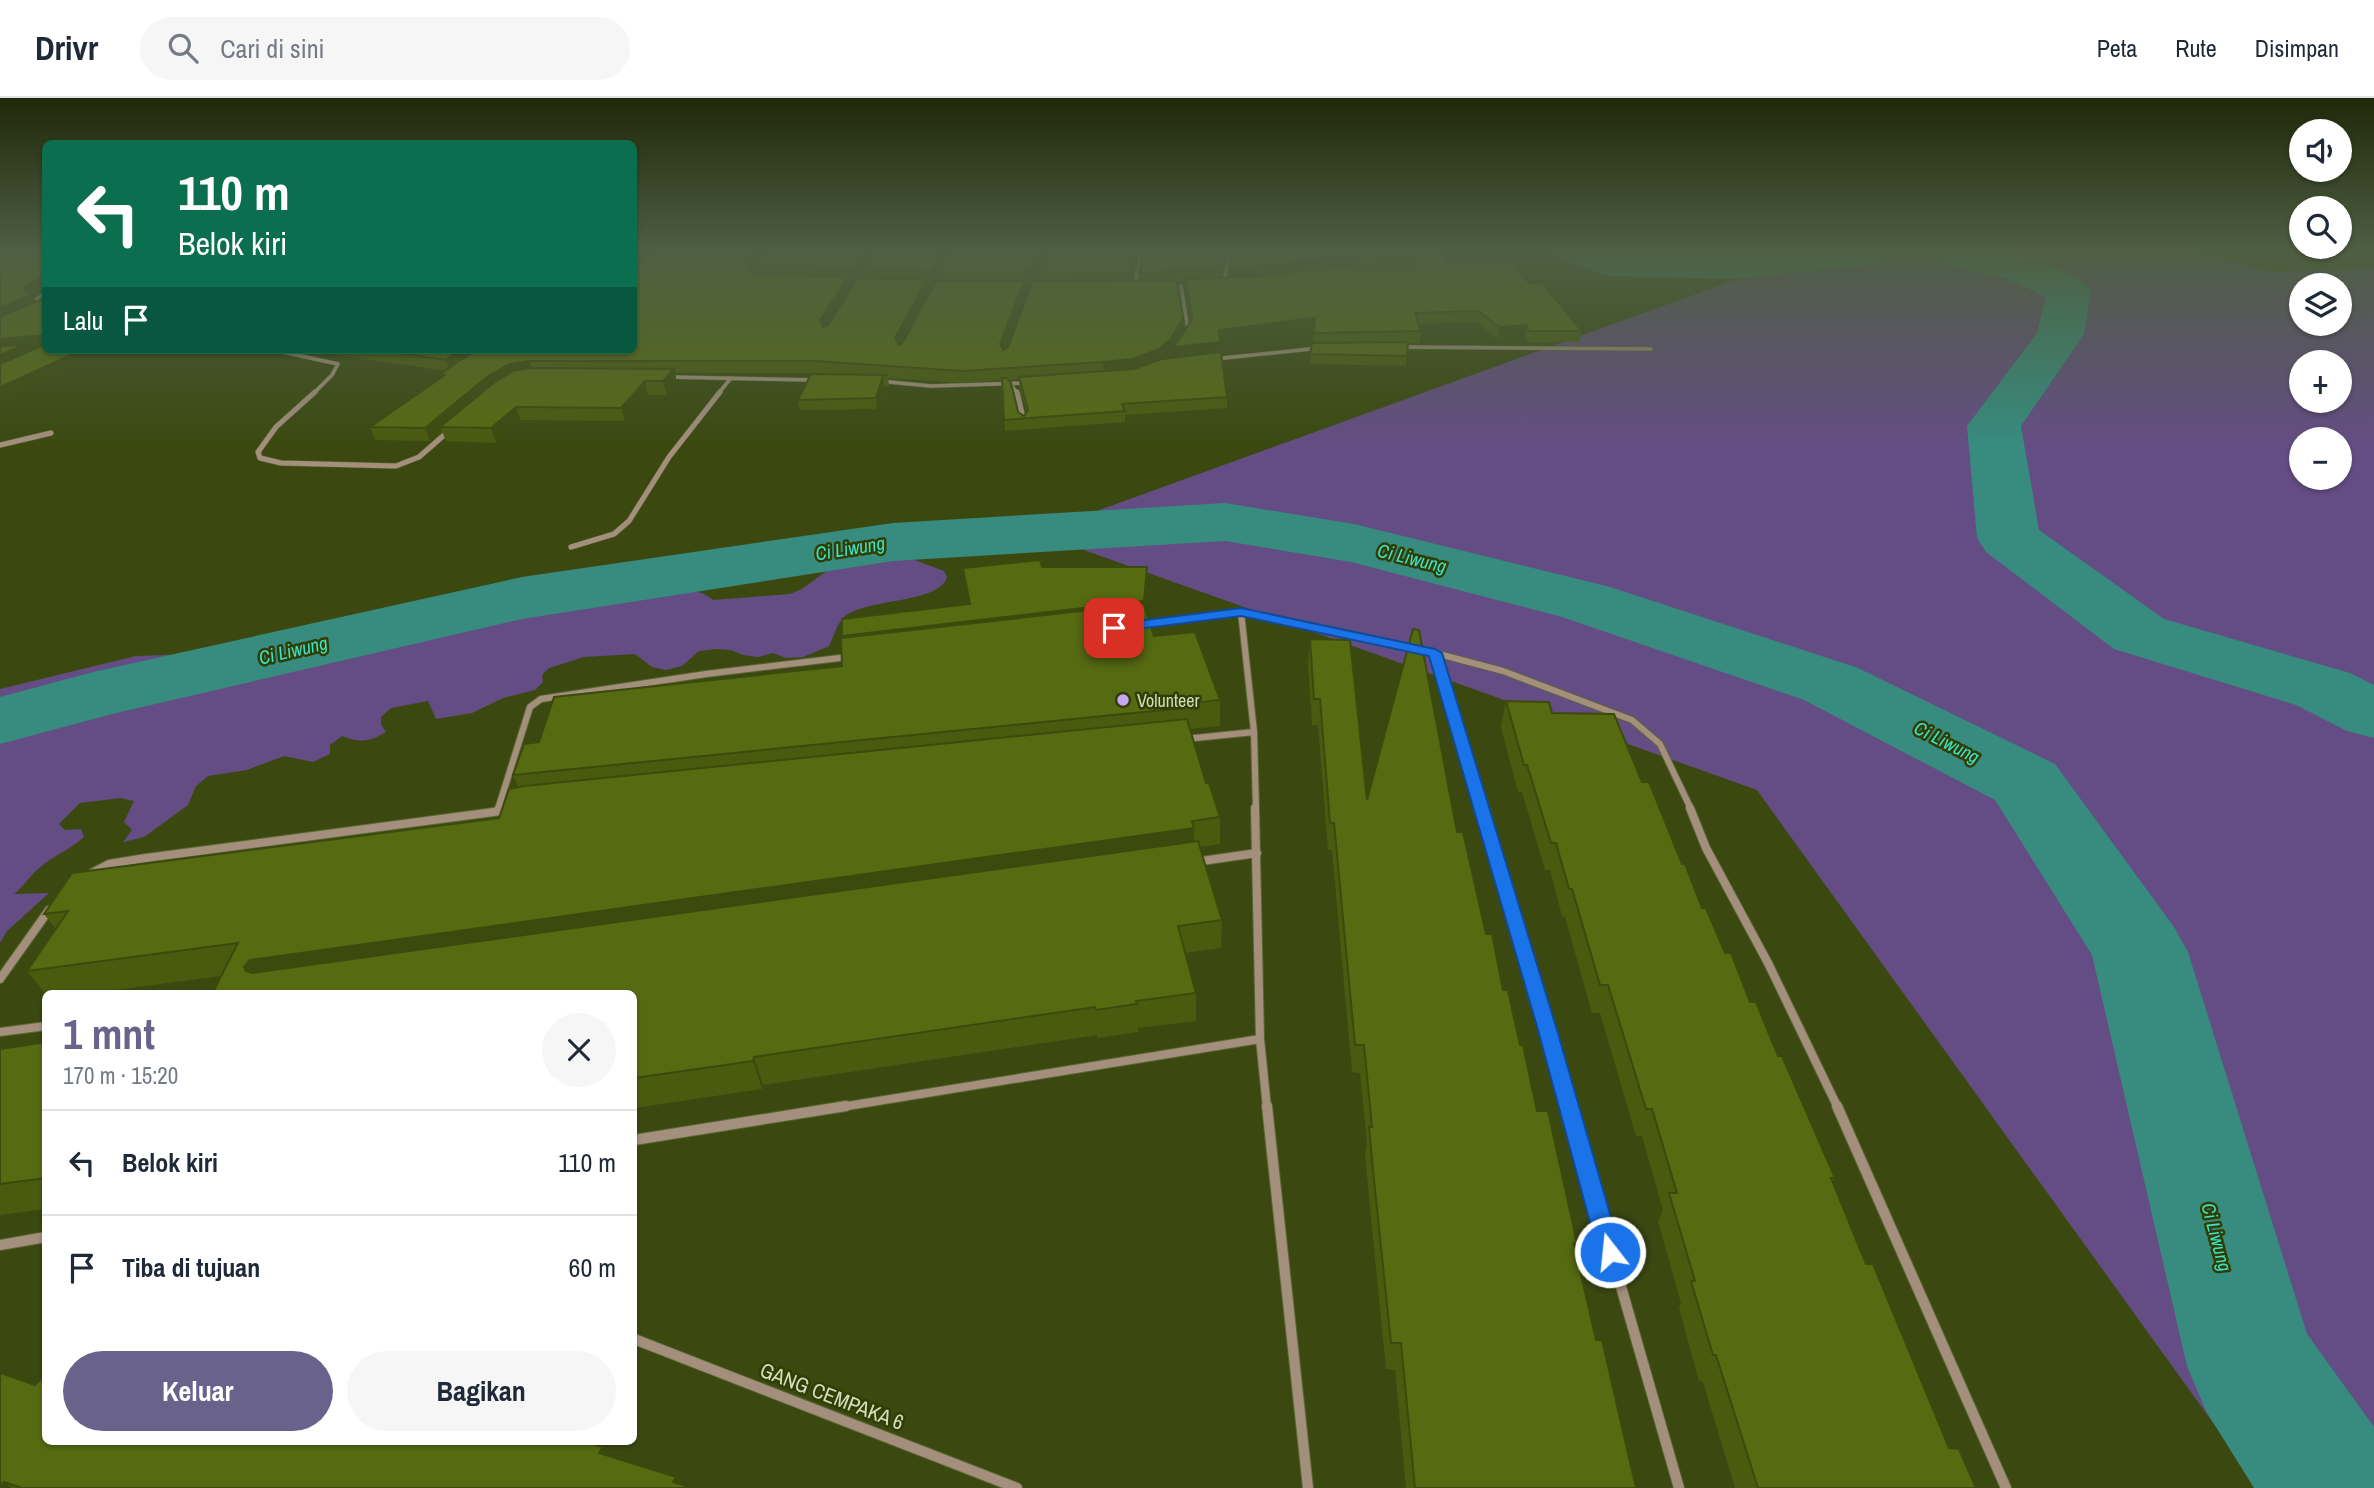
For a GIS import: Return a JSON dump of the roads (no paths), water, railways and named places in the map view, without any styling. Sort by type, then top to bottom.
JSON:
[{"type":"street","points":[[1183,338],[1188,330],[1185,316]]},
{"type":"street","points":[[1388,346],[1651,348]]},
{"type":"street","points":[[1211,359],[1324,348]]},
{"type":"street","points":[[292,354],[338,364],[335,372],[263,439],[258,452],[260,458],[281,463],[396,466],[419,457],[460,421]]},
{"type":"street","points":[[667,377],[823,380]]},
{"type":"street","points":[[571,547],[614,534],[629,521],[669,457],[732,378]]},
{"type":"street","points":[[875,380],[931,386],[1036,382]]},
{"type":"street","points":[[1009,384],[1017,392],[1024,422]]},
{"type":"street","points":[[0,446],[51,433]]},
{"type":"street","points":[[1241,612],[1254,732],[1260,1039],[1308,1488]]},
{"type":"street","points":[[1139,625],[1241,612],[1435,653],[1503,671],[1632,720],[1660,744],[1683,789],[1706,848],[1768,963],[1858,1148],[2006,1488]]},
{"type":"street","points":[[1435,653],[1679,1488]]},
{"type":"street","points":[[498,811],[530,707],[541,699],[693,676],[858,656]]},
{"type":"street","points":[[1171,741],[1254,732]]},
{"type":"street","points":[[86,876],[108,864],[146,858],[512,809]]},
{"type":"street","points":[[1188,863],[1257,853]]},
{"type":"street","points":[[0,979],[51,906]]},
{"type":"street","points":[[0,1032],[42,1027]]},
{"type":"street","points":[[637,1140],[1260,1039]]},
{"type":"street","points":[[0,1245],[42,1238]]},
{"type":"street","name":"GANG CEMPAKA 6","points":[[637,1340],[1017,1488]]},
{"type":"waterway","name":"Ci Liwung","points":[[2064,316],[2060,334],[1994,426],[2009,538],[2139,634],[2323,689],[2374,715]]},
{"type":"waterway","name":"Ci Liwung","points":[[0,721],[93,695],[522,598],[893,542],[1225,522],[1354,543],[1586,602],[1831,684],[2026,782],[2140,952],[2252,1366],[2333,1488]]},
{"type":"place","name":"Volunteer","points":[[1123,700]]}]
